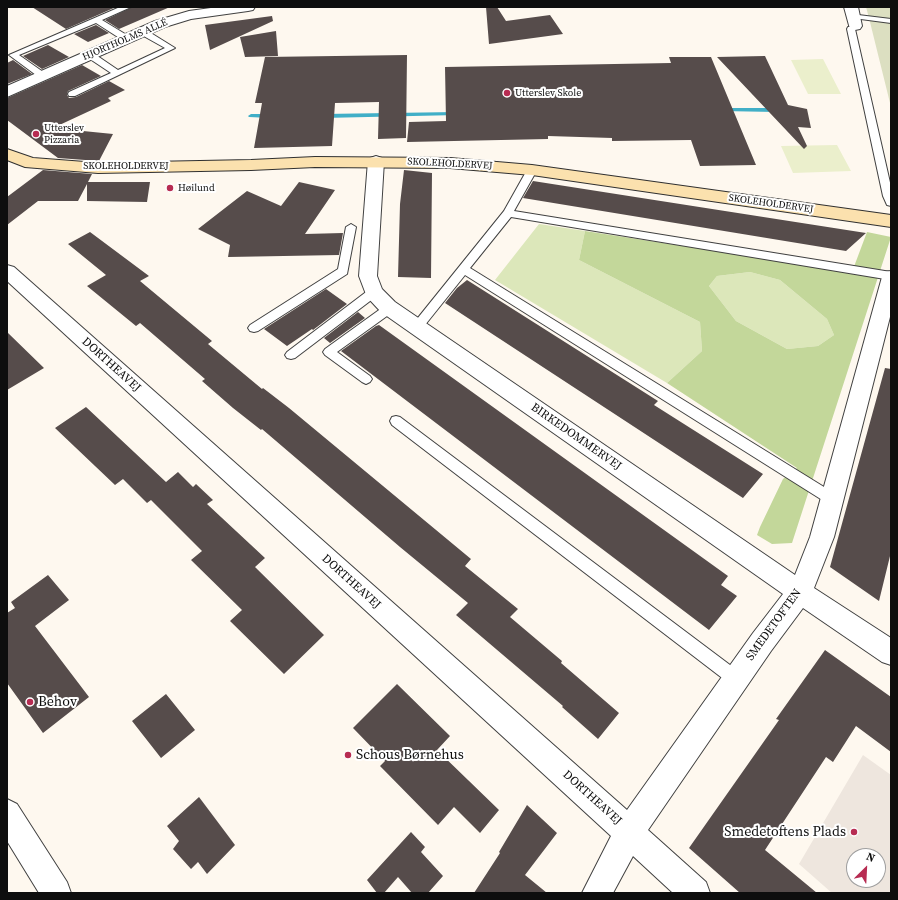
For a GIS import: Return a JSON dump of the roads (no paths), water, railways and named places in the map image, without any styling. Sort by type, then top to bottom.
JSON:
[{"type":"street","name":"HJORTHOLMS ALLÉ","points":[[7,92],[160,24],[189,15],[248,7]]},
{"type":"street","name":"SKOLEHOLDERVEJ","points":[[7,154],[31,163],[98,168],[376,161],[450,163],[532,170],[891,221]]},
{"type":"street","name":"BIRKEDOMMERVEJ","points":[[376,161],[368,276],[374,292],[390,308],[800,592],[891,653]]},
{"type":"street","name":"DORTHEAVEJ","points":[[7,272],[629,832],[694,893]]},
{"type":"street","name":"SMEDETOFTEN","points":[[597,893],[629,832],[762,642],[800,592],[822,537],[891,277]]},
{"type":"street","points":[[7,814],[56,893]]},
{"type":"lane","points":[[43,76],[13,55],[127,7]]},
{"type":"lane","points":[[891,21],[852,19],[888,196],[891,203]]},
{"type":"lane","points":[[96,20],[127,39]]},
{"type":"lane","points":[[72,94],[171,48],[143,32]]},
{"type":"lane","points":[[90,55],[117,73]]},
{"type":"lane","points":[[417,327],[508,213],[532,170]]},
{"type":"lane","points":[[508,213],[891,277]]},
{"type":"lane","points":[[254,328],[343,271],[351,227]]},
{"type":"lane","points":[[463,269],[832,499]]},
{"type":"lane","points":[[291,355],[374,292]]},
{"type":"lane","points":[[366,379],[329,352],[390,308]]},
{"type":"lane","points":[[396,421],[736,679]]},
{"type":"waterway","points":[[723,110],[775,110]]},
{"type":"waterway","points":[[323,116],[456,114]]},
{"type":"waterway","points":[[251,116],[270,116]]},
{"type":"place","name":"Utterslev Skole","points":[[507,93]]},
{"type":"place","name":"Utterslev Pizzaria","points":[[36,134]]},
{"type":"place","name":"Høilund","points":[[170,188]]},
{"type":"place","name":"Behov","points":[[30,702]]},
{"type":"place","name":"Schous Børnehus","points":[[348,755]]},
{"type":"place","name":"Smedetoftens Plads","points":[[854,832]]}]
